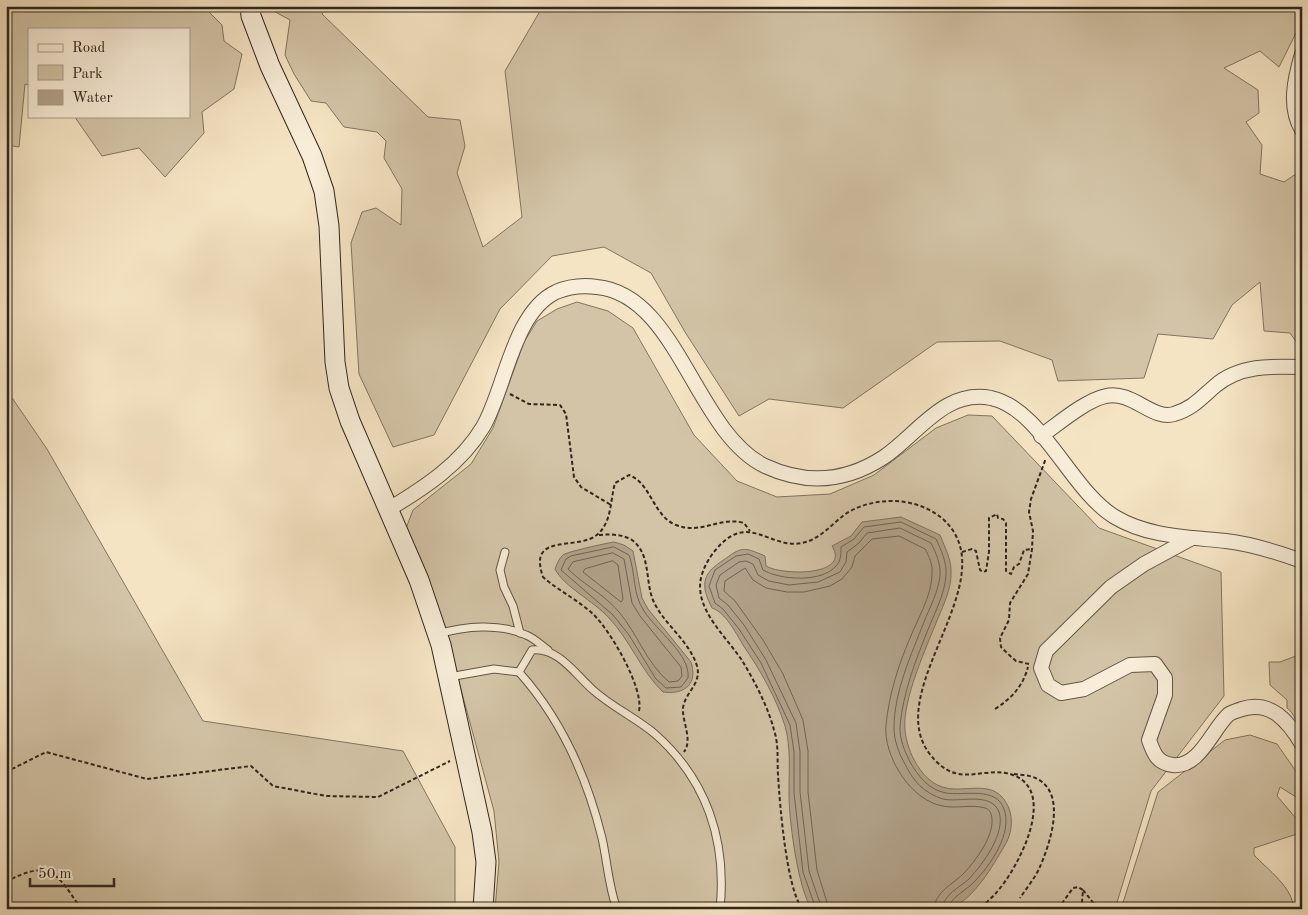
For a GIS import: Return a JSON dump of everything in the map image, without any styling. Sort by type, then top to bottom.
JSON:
[{"type":"main road","points":[[250,6],[251,16],[270,66],[312,156],[324,191],[329,226],[335,362],[339,388],[350,421],[419,580],[437,634],[466,754],[486,862],[483,909]]},
{"type":"street","points":[[1302,54],[1294,86],[1296,120],[1302,130]]},
{"type":"street","points":[[389,509],[422,489],[459,458],[483,427],[494,404],[498,387],[512,351],[532,312],[554,293],[579,285],[624,293],[643,308],[661,330],[724,428],[740,449],[761,464],[782,473],[807,480],[821,480],[851,474],[884,457],[946,405],[966,398],[991,398],[1017,409],[1092,497],[1113,516],[1132,526],[1160,534],[1229,541],[1271,550],[1302,561]]},
{"type":"street","points":[[1041,436],[1095,400],[1106,396],[1120,395],[1136,400],[1154,412],[1172,415],[1196,405],[1216,385],[1238,372],[1265,366],[1302,367]]},
{"type":"street","points":[[1192,538],[1144,564],[1111,587],[1046,651],[1035,665],[1041,668],[1048,685],[1061,693],[1084,689],[1130,665],[1155,664],[1165,678],[1165,695],[1149,740],[1155,757],[1165,764],[1180,766],[1196,757],[1229,713],[1249,707],[1268,708],[1288,722],[1302,744]]},
{"type":"lane","points":[[505,552],[500,570],[520,633]]},
{"type":"lane","points":[[437,634],[483,628],[507,628],[528,635],[549,650],[594,691],[654,733],[679,760],[703,796],[713,822],[720,852],[722,885],[720,909]]},
{"type":"lane","points":[[519,672],[532,650],[549,650]]},
{"type":"lane","points":[[448,677],[494,669],[519,672],[552,715],[571,750],[593,806],[617,909]]},
{"type":"path","points":[[498,387],[529,404],[560,405],[566,414],[574,477],[580,487],[610,505]]},
{"type":"path","points":[[1035,665],[1016,661],[1006,654],[1001,647],[1000,638],[1010,620],[1010,603],[1019,592],[1028,574],[1033,532],[1029,512],[1031,499],[1044,459],[1054,452]]},
{"type":"path","points":[[635,721],[640,708],[637,694],[620,650],[593,614],[543,577],[540,569],[543,553],[547,547],[554,544],[580,543],[597,535],[607,523],[615,484],[628,475],[637,478],[664,517],[674,524],[701,529],[732,519],[744,523],[750,532]]},
{"type":"path","points":[[802,909],[796,899],[786,846],[774,730],[744,663],[711,619],[700,591],[701,579],[705,566],[714,551],[726,539],[737,534],[750,532],[787,543],[802,543],[816,537],[856,508],[870,503],[901,501],[935,513],[946,522],[957,537],[962,552],[964,571],[961,587],[928,676],[920,716],[920,730],[929,752],[952,772],[968,776],[1012,774],[1033,776],[1050,790],[1054,800],[1050,834],[1039,870],[1020,898]]},
{"type":"path","points":[[962,552],[972,548],[976,551],[980,570],[986,571],[989,552],[988,518],[997,514],[998,518],[1003,519],[1006,523],[1006,571],[1012,574],[1014,567],[1019,564],[1024,550],[1032,549]]},
{"type":"path","points":[[597,535],[622,536],[632,541],[642,552],[654,602],[687,646],[697,665],[699,675],[683,706],[687,747],[679,760]]},
{"type":"path","points":[[995,709],[1015,693],[1026,674],[1035,665]]},
{"type":"path","points":[[6,772],[46,752],[146,779],[251,766],[273,786],[326,796],[378,797],[466,754]]},
{"type":"path","points":[[979,909],[996,893],[1018,860],[1031,824],[1034,806],[1032,792],[1024,781],[1012,774]]},
{"type":"path","points":[[6,882],[22,873],[42,869],[60,877],[81,909]]},
{"type":"path","points":[[1058,909],[1073,888],[1078,887],[1095,905],[1094,909]]},
{"type":"path","points":[[1078,909],[1082,902],[1082,890]]},
{"type":"green space","points":[[6,6],[215,6],[209,12],[222,25],[224,41],[242,54],[234,89],[202,112],[204,133],[165,177],[139,148],[102,156],[75,118],[190,118],[190,28],[28,28],[28,85],[25,84],[19,147],[6,145]]},
{"type":"green space","points":[[270,6],[329,6],[322,14],[428,117],[460,120],[465,146],[457,173],[483,247],[522,217],[505,71],[543,6],[1302,6],[1302,21],[1279,67],[1260,51],[1224,68],[1258,90],[1259,113],[1246,122],[1262,145],[1260,174],[1284,182],[1302,170],[1302,350],[1290,333],[1264,331],[1260,282],[1232,305],[1213,339],[1158,334],[1144,378],[1058,381],[1052,360],[1000,341],[937,342],[843,408],[769,399],[739,416],[685,332],[651,273],[604,247],[552,256],[500,309],[434,435],[393,447],[359,374],[351,243],[362,212],[376,208],[401,225],[402,189],[384,158],[386,141],[377,132],[344,127],[326,103],[311,101],[294,74],[285,55],[290,20],[270,9]]},
{"type":"green space","points":[[577,302],[608,311],[633,328],[694,435],[737,481],[777,497],[830,494],[874,475],[936,428],[968,415],[992,416],[1099,528],[1221,572],[1224,696],[1151,791],[1115,909],[495,909],[499,862],[494,811],[441,616],[405,531],[413,510],[471,464],[493,428],[524,342],[537,321],[557,309]]},
{"type":"green space","points":[[6,389],[47,449],[203,721],[403,751],[455,847],[455,909],[6,909]]},
{"type":"green space","points":[[1301,654],[1302,728],[1287,708],[1287,700],[1270,685],[1269,662],[1280,662]]},
{"type":"green space","points":[[1250,735],[1277,744],[1302,780],[1302,796],[1296,797],[1280,787],[1277,796],[1301,824],[1297,834],[1254,848],[1254,855],[1285,887],[1292,901],[1293,909],[1121,909],[1158,792],[1225,740]]},
{"type":"water","points":[[901,517],[940,535],[948,554],[951,569],[951,580],[947,596],[916,673],[907,704],[905,730],[909,748],[923,773],[937,785],[953,789],[989,789],[1001,796],[1010,813],[1010,833],[1005,845],[983,880],[969,896],[952,908],[940,910],[812,909],[802,886],[792,834],[789,802],[789,750],[785,726],[772,694],[755,664],[730,624],[717,610],[712,608],[706,593],[705,582],[710,571],[715,566],[734,553],[747,549],[765,556],[766,566],[774,569],[799,572],[824,568],[832,563],[835,556],[832,546],[851,536],[862,522]]},
{"type":"water","points":[[614,542],[624,545],[633,551],[642,598],[648,609],[691,662],[693,676],[691,682],[683,690],[663,692],[648,675],[609,618],[565,582],[555,569],[563,555]]}]
